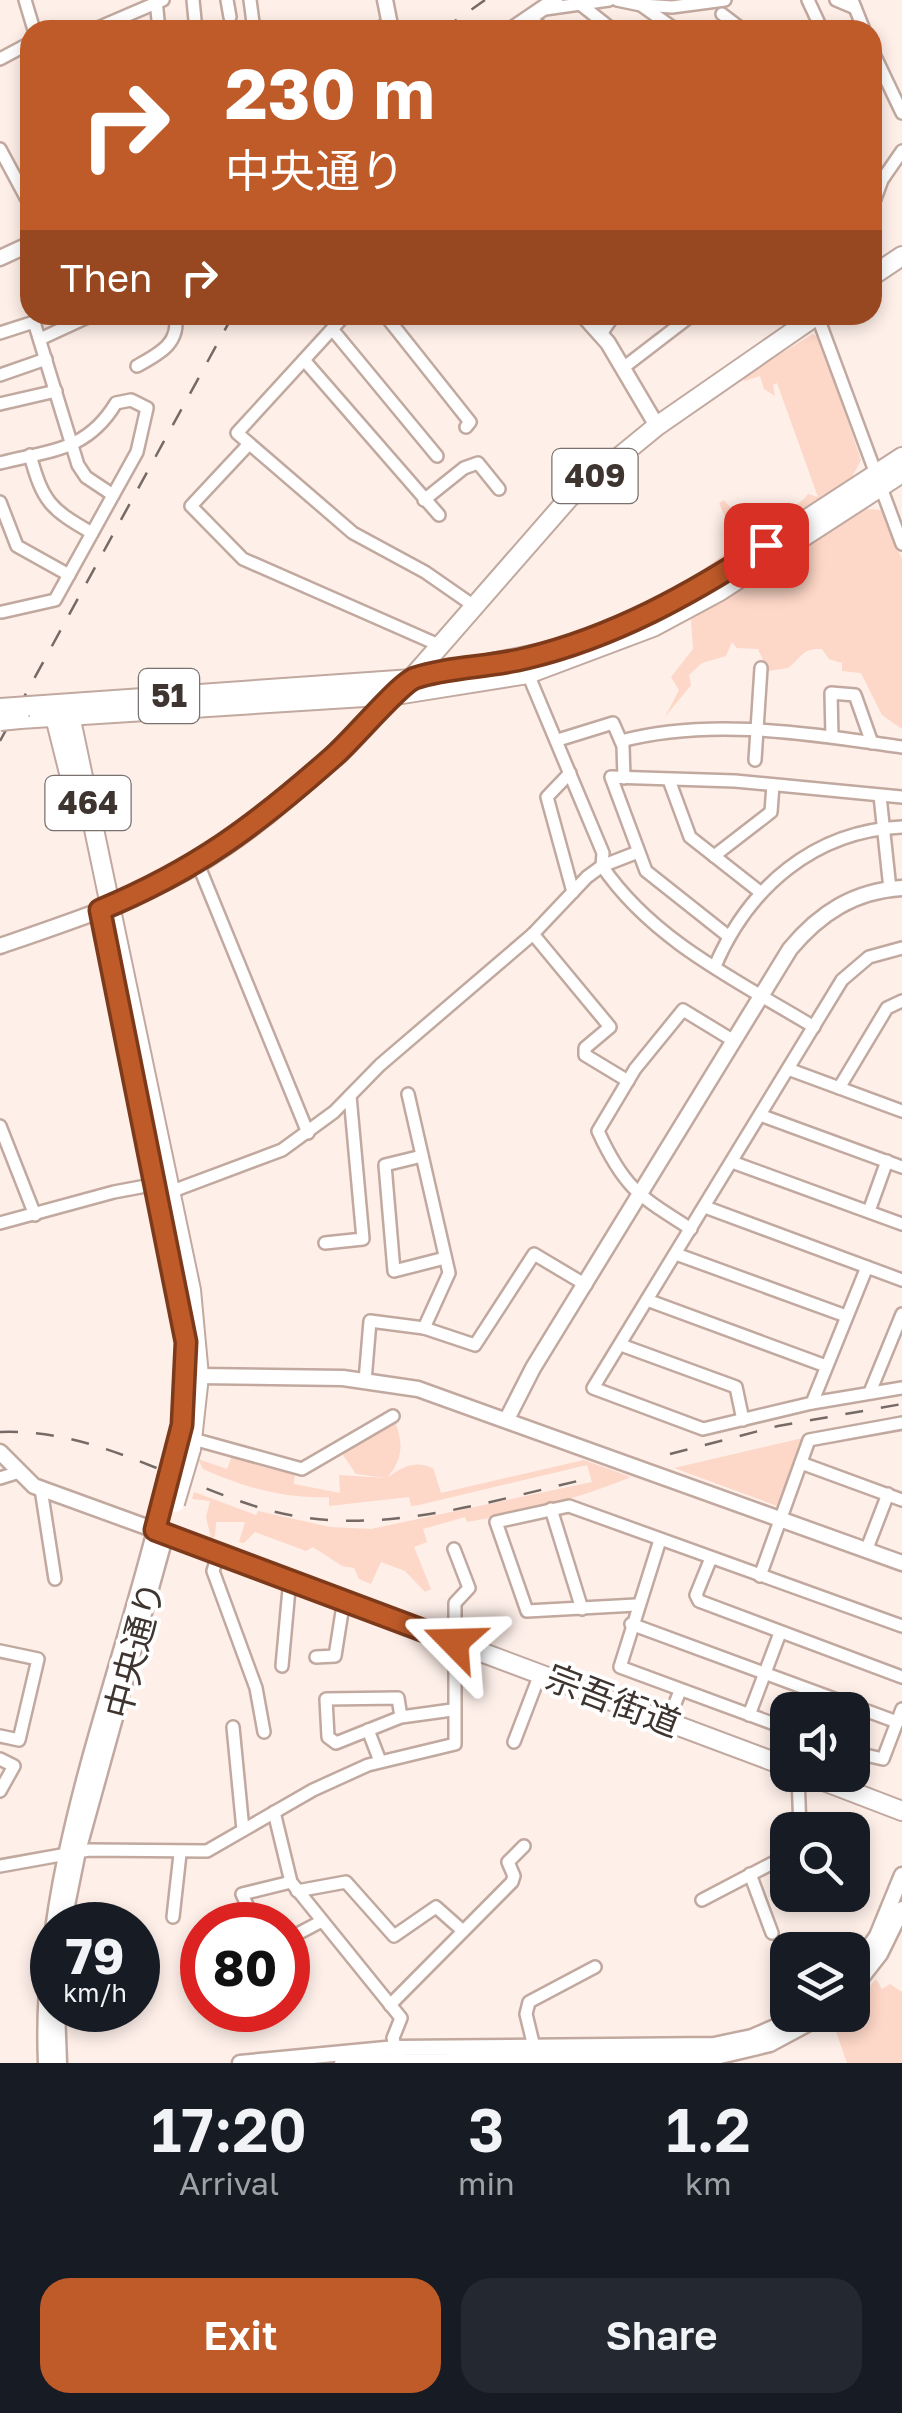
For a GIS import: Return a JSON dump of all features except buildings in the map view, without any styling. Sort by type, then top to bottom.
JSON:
[{"type":"highway","name":"409","points":[[396,695],[552,513],[657,426],[803,325]]},
{"type":"highway","name":"51","points":[[0,708],[25,713],[61,712],[396,695],[528,674],[596,652],[720,591],[877,482],[902,458]]},
{"type":"highway","name":"51","points":[[61,712],[412,678],[524,659],[632,621],[721,574],[877,482],[902,473]]},
{"type":"highway","name":"中央通り","points":[[61,712],[163,1188],[186,1342],[188,1444]]},
{"type":"highway","name":"51","points":[[0,721],[25,713]]},
{"type":"highway","name":"中央通り","points":[[161,1532],[188,1444],[199,1376],[191,1290],[163,1188]]},
{"type":"highway","name":"宗吾街道","points":[[161,1532],[770,1760]]},
{"type":"highway","points":[[852,1792],[902,1811]]},
{"type":"street","points":[[227,0],[230,17]]},
{"type":"street","points":[[526,20],[550,4],[610,0]]},
{"type":"street","points":[[617,0],[641,5],[725,0]]},
{"type":"street","points":[[836,0],[853,4]]},
{"type":"street","points":[[117,20],[159,1]]},
{"type":"street","points":[[580,4],[601,20]]},
{"type":"street","points":[[641,5],[661,20]]},
{"type":"street","points":[[722,14],[730,20]]},
{"type":"street","points":[[882,85],[902,113]]},
{"type":"street","points":[[0,149],[20,186]]},
{"type":"street","points":[[882,180],[902,150]]},
{"type":"street","points":[[0,333],[25,325]]},
{"type":"street","points":[[35,325],[72,445],[86,477],[113,495]]},
{"type":"street","points":[[40,339],[70,325]]},
{"type":"street","points":[[137,366],[172,342],[177,325]]},
{"type":"street","points":[[336,325],[237,433],[353,533],[425,572],[474,606]]},
{"type":"street","points":[[394,325],[470,422],[466,427]]},
{"type":"street","points":[[592,325],[657,426]]},
{"type":"street","points":[[601,334],[607,325]]},
{"type":"street","points":[[623,368],[679,325]]},
{"type":"street","points":[[821,325],[902,544]]},
{"type":"street","points":[[332,329],[436,456]]},
{"type":"street","points":[[0,375],[46,359]]},
{"type":"street","points":[[304,360],[439,515]]},
{"type":"street","points":[[0,404],[56,391]]},
{"type":"street","points":[[0,463],[72,445],[101,428],[116,403],[130,400],[147,408],[137,452],[55,600],[1,608]]},
{"type":"street","points":[[248,445],[191,506],[243,559],[441,646]]},
{"type":"street","points":[[30,456],[42,496],[57,513],[92,534]]},
{"type":"street","points":[[424,500],[464,468],[478,464],[499,489]]},
{"type":"street","points":[[0,502],[17,546],[69,575]]},
{"type":"street","points":[[755,760],[761,668]]},
{"type":"street","points":[[528,674],[604,853],[602,866],[640,913],[676,942],[814,1026]]},
{"type":"street","points":[[832,737],[831,693],[855,695],[872,743]]},
{"type":"street","points":[[0,946],[104,908],[198,864],[283,801],[359,734],[396,695]]},
{"type":"street","points":[[558,740],[613,723],[622,741],[624,778]]},
{"type":"street","points":[[622,741],[668,729],[832,737],[902,747]]},
{"type":"street","points":[[570,773],[547,797],[572,892]]},
{"type":"street","points":[[728,936],[646,872],[610,777],[773,784],[902,797]]},
{"type":"street","points":[[669,780],[690,837],[760,892]]},
{"type":"street","points":[[714,856],[771,812],[773,784]]},
{"type":"street","points":[[507,1419],[533,1368],[790,949],[822,915],[844,902],[896,888],[880,796]]},
{"type":"street","points":[[715,966],[728,936],[760,892],[784,869],[818,849],[883,828],[902,827]]},
{"type":"street","points":[[0,1223],[114,1192],[163,1188],[282,1150],[308,1133],[533,934],[602,866],[638,852]]},
{"type":"street","points":[[198,864],[308,1133]]},
{"type":"street","points":[[533,934],[610,1027],[585,1048],[585,1055],[628,1081]]},
{"type":"street","points":[[902,948],[880,952],[850,972],[593,1388],[703,1429],[812,1403],[902,1388]]},
{"type":"street","points":[[839,1088],[887,1008],[902,1001]]},
{"type":"street","points":[[691,1229],[640,1197],[618,1173],[598,1130],[628,1081],[684,1010],[734,1042]]},
{"type":"street","points":[[788,1069],[902,1111]]},
{"type":"street","points":[[408,1094],[449,1273],[424,1328]]},
{"type":"street","points":[[325,1243],[362,1240],[350,1096]]},
{"type":"street","points":[[760,1116],[902,1167]]},
{"type":"street","points":[[0,1126],[35,1215]]},
{"type":"street","points":[[422,1156],[385,1165],[394,1271],[445,1258]]},
{"type":"street","points":[[868,1211],[887,1161]]},
{"type":"street","points":[[732,1162],[902,1224]]},
{"type":"street","points":[[705,1208],[902,1280]]},
{"type":"street","points":[[365,1381],[370,1321],[424,1328],[475,1345],[534,1254],[586,1285]]},
{"type":"street","points":[[676,1254],[846,1316]]},
{"type":"street","points":[[812,1403],[867,1267]]},
{"type":"street","points":[[647,1300],[826,1366]]},
{"type":"street","points":[[870,1392],[902,1314]]},
{"type":"street","points":[[621,1345],[736,1387],[743,1420]]},
{"type":"street","points":[[199,1376],[365,1381],[418,1390],[902,1563]]},
{"type":"street","points":[[188,1444],[302,1469],[393,1416]]},
{"type":"street","points":[[760,1576],[809,1440],[902,1423]]},
{"type":"street","name":"宗吾街道","points":[[0,1452],[16,1473],[41,1489],[161,1532]]},
{"type":"street","points":[[801,1463],[902,1500]]},
{"type":"street","points":[[0,1478],[16,1473]]},
{"type":"street","points":[[41,1489],[55,1580]]},
{"type":"street","points":[[866,1551],[888,1494]]},
{"type":"street","points":[[636,1605],[524,1609],[496,1522],[569,1506],[902,1626]]},
{"type":"street","points":[[551,1509],[582,1609]]},
{"type":"street","name":"中央通り","points":[[46,2063],[46,1970],[72,1853],[161,1532]]},
{"type":"street","points":[[660,1540],[636,1605],[620,1667],[770,1723]]},
{"type":"street","points":[[0,1866],[72,1853],[206,1852],[274,1812],[380,1761],[455,1744],[455,1600],[468,1592],[454,1550]]},
{"type":"street","points":[[219,1552],[213,1571],[256,1688],[264,1732]]},
{"type":"street","points":[[711,1558],[696,1599],[902,1677]]},
{"type":"street","points":[[282,1666],[290,1578]]},
{"type":"street","points":[[316,1657],[335,1656],[344,1599]]},
{"type":"street","points":[[631,1624],[896,1722]]},
{"type":"street","points":[[749,1715],[780,1633]]},
{"type":"street","points":[[0,1651],[38,1660],[19,1740],[0,1736]]},
{"type":"street","points":[[514,1742],[540,1674]]},
{"type":"street","points":[[668,1722],[680,1691]]},
{"type":"street","points":[[401,1717],[398,1698],[326,1699],[328,1737],[336,1743],[401,1717],[452,1710]]},
{"type":"street","points":[[870,1758],[880,1761],[902,1709]]},
{"type":"street","points":[[233,1727],[243,1830]]},
{"type":"street","points":[[368,1730],[380,1761]]},
{"type":"street","points":[[0,1758],[14,1766],[0,1791]]},
{"type":"street","points":[[274,1812],[294,1886],[402,2022],[393,2038],[397,2054]]},
{"type":"street","points":[[390,2005],[514,1879],[508,1862],[524,1846]]},
{"type":"street","name":"中央通り","points":[[66,1902],[72,1853]]},
{"type":"street","points":[[173,1917],[180,1854]]},
{"type":"street","points":[[702,1900],[770,1864]]},
{"type":"street","points":[[750,1874],[772,1932]]},
{"type":"street","points":[[870,1945],[902,1874]]},
{"type":"street","points":[[246,1902],[242,1894],[346,1882],[394,1936],[436,1907],[463,1931]]},
{"type":"street","points":[[870,1967],[902,1909]]},
{"type":"street","points":[[310,1927],[320,1922]]},
{"type":"street","points":[[534,2047],[526,2014],[529,2002],[594,1967]]},
{"type":"street","points":[[240,2063],[534,2047],[714,2045],[770,2029]]},
{"type":"street","points":[[58,2032],[59,2063]]},
{"type":"street","points":[[397,2054],[720,2056],[781,2040],[795,2032]]},
{"type":"street","points":[[342,2063],[363,2058]]},
{"type":"shaded area","points":[[813,334],[819,338],[861,460],[852,477],[783,524],[772,516],[808,494],[818,497],[777,383],[773,385],[775,396],[764,389],[760,376],[744,381],[744,376]]},
{"type":"shaded area","points":[[724,500],[740,518],[756,517],[775,529],[699,578],[697,574],[737,545],[719,503]]},
{"type":"shaded area","points":[[866,509],[881,510],[902,559],[902,729],[882,715],[861,673],[842,671],[842,663],[829,659],[822,649],[805,652],[788,668],[768,671],[758,649],[737,648],[732,642],[726,656],[702,663],[689,675],[691,685],[665,717],[679,690],[671,677],[693,649],[691,619]]},
{"type":"shaded area","points":[[394,1419],[400,1449],[388,1477],[409,1466],[433,1468],[441,1493],[584,1460],[631,1477],[530,1509],[467,1522],[465,1517],[423,1529],[427,1542],[414,1547],[431,1589],[425,1592],[405,1571],[381,1562],[371,1584],[359,1579],[354,1568],[342,1566],[313,1547],[306,1551],[255,1532],[244,1543],[239,1542],[245,1522],[216,1522],[215,1537],[211,1538],[206,1517],[210,1501],[192,1499],[194,1492],[256,1515],[258,1511],[330,1527],[371,1529],[592,1482],[587,1465],[419,1505],[411,1506],[409,1497],[329,1506],[329,1497],[280,1494],[233,1481],[203,1469],[198,1459],[227,1469],[233,1454],[295,1470],[294,1484],[340,1493],[339,1475],[386,1478],[356,1474],[341,1452]]},
{"type":"shaded area","points":[[803,1438],[780,1507],[674,1468]]},
{"type":"shaded area","points":[[876,1979],[882,1989],[890,1984],[902,1992],[902,2063],[847,2063],[836,2032],[870,2032],[870,1986]]},
{"type":"railway","points":[[456,20],[485,0]]},
{"type":"railway","points":[[0,741],[228,325]]},
{"type":"railway","points":[[670,1454],[778,1426],[902,1404]]},
{"type":"railway","points":[[0,1432],[35,1433],[101,1447],[261,1508],[344,1521],[469,1507],[591,1478]]},
{"type":"route","points":[[454,1642],[155,1530],[182,1425],[186,1342],[181,1300],[100,910],[168,882],[235,840],[359,734],[412,678],[524,659],[601,635],[672,601],[766,545]]}]
